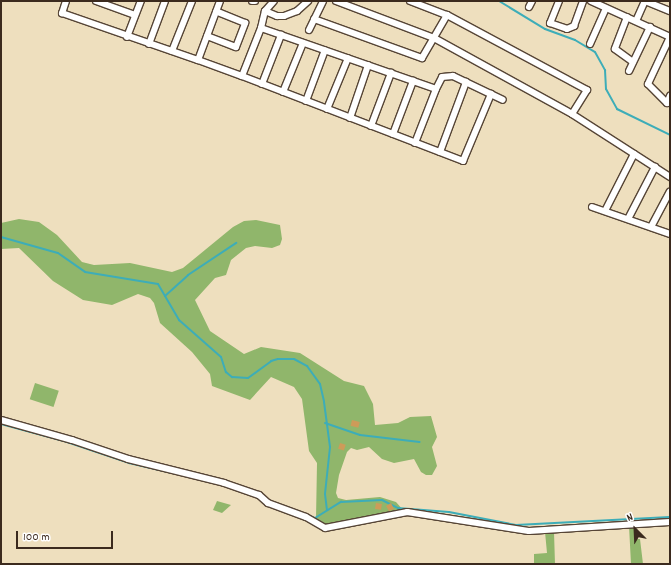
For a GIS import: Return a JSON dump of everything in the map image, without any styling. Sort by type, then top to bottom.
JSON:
[{"type":"street","points":[[66,1],[62,13],[242,76],[463,161],[491,94]]},
{"type":"street","points":[[96,1],[136,16]]},
{"type":"street","points":[[127,37],[141,1]]},
{"type":"street","points":[[149,44],[165,1]]},
{"type":"street","points":[[172,51],[192,1]]},
{"type":"street","points":[[198,60],[220,1]]},
{"type":"street","points":[[242,76],[261,28],[265,10],[274,1]]},
{"type":"street","points":[[265,10],[277,16],[284,16],[297,12],[308,1]]},
{"type":"street","points":[[309,30],[322,1]]},
{"type":"street","points":[[336,1],[434,38],[572,114],[670,177]]},
{"type":"street","points":[[410,1],[447,15],[587,90],[572,114]]},
{"type":"street","points":[[529,7],[532,1]]},
{"type":"street","points":[[559,1],[550,23],[567,29],[574,26],[583,1]]},
{"type":"street","points":[[591,1],[636,20],[670,37],[648,84],[667,103],[670,96]]},
{"type":"street","points":[[636,20],[645,1],[670,11]]},
{"type":"street","points":[[590,44],[606,8]]},
{"type":"street","points":[[207,36],[236,47],[245,23],[216,11]]},
{"type":"street","points":[[314,19],[422,58],[447,15]]},
{"type":"street","points":[[627,17],[615,49],[633,62]]},
{"type":"street","points":[[629,71],[650,27]]},
{"type":"street","points":[[261,28],[436,89]]},
{"type":"street","points":[[262,84],[281,35]]},
{"type":"street","points":[[283,92],[303,43]]},
{"type":"street","points":[[306,101],[325,50]]},
{"type":"street","points":[[327,109],[348,58]]},
{"type":"street","points":[[350,118],[368,65]]},
{"type":"street","points":[[371,126],[392,74]]},
{"type":"street","points":[[415,143],[440,79],[448,75],[503,100]]},
{"type":"street","points":[[393,134],[413,81]]},
{"type":"street","points":[[440,152],[466,82]]},
{"type":"street","points":[[605,211],[634,154]]},
{"type":"street","points":[[628,219],[655,167]]},
{"type":"street","points":[[651,228],[670,192]]},
{"type":"street","points":[[592,207],[670,234]]},
{"type":"street","points":[[1,420],[72,440],[128,459],[238,487],[259,495],[268,503],[306,517],[325,528],[407,512],[529,531],[670,522]]},
{"type":"green space","points":[[19,219],[39,222],[57,235],[82,262],[94,265],[130,263],[172,272],[183,268],[233,227],[244,221],[256,220],[280,225],[282,239],[280,245],[272,248],[255,246],[246,248],[231,260],[226,275],[215,278],[195,300],[210,331],[244,354],[261,347],[300,353],[344,381],[364,386],[373,404],[375,425],[398,423],[410,417],[431,416],[437,437],[432,447],[437,466],[432,475],[426,475],[421,472],[414,459],[394,463],[382,459],[369,447],[357,450],[351,448],[347,452],[339,475],[336,493],[338,498],[346,500],[380,497],[396,502],[403,510],[331,525],[321,523],[316,519],[317,463],[309,451],[302,399],[294,387],[271,377],[250,400],[212,386],[210,374],[192,352],[160,323],[154,303],[150,298],[138,294],[112,305],[83,300],[53,281],[19,248],[1,249],[1,223]]},
{"type":"green space","points":[[35,383],[59,391],[54,407],[30,399]]},
{"type":"green space","points":[[217,501],[231,505],[222,513],[213,510]]},
{"type":"green space","points":[[629,526],[634,526],[635,539],[640,539],[643,564],[631,564]]},
{"type":"green space","points":[[545,532],[554,532],[555,564],[534,564],[534,554],[547,553]]},
{"type":"building","points":[[352,420],[360,422],[358,428],[351,426]]},
{"type":"building","points":[[340,443],[346,445],[344,451],[338,449]]},
{"type":"building","points":[[376,503],[382,504],[381,510],[375,509]]},
{"type":"building","points":[[391,503],[394,509],[389,511],[386,506]]},
{"type":"waterway","points":[[499,1],[545,29],[575,40],[595,52],[605,70],[606,89],[617,109],[670,135]]},
{"type":"waterway","points":[[1,237],[58,253],[85,272],[158,284],[179,320],[221,357],[226,372],[232,377],[248,378],[271,361],[278,359],[294,359],[307,366],[320,384],[324,402],[330,447],[325,494],[327,510]]},
{"type":"waterway","points":[[165,296],[188,275],[236,243]]},
{"type":"waterway","points":[[325,423],[360,435],[420,442]]},
{"type":"waterway","points":[[1,424],[64,441],[129,463],[177,474]]},
{"type":"waterway","points":[[281,505],[315,518],[341,502],[382,500],[398,508],[449,512],[516,525],[670,517]]}]
